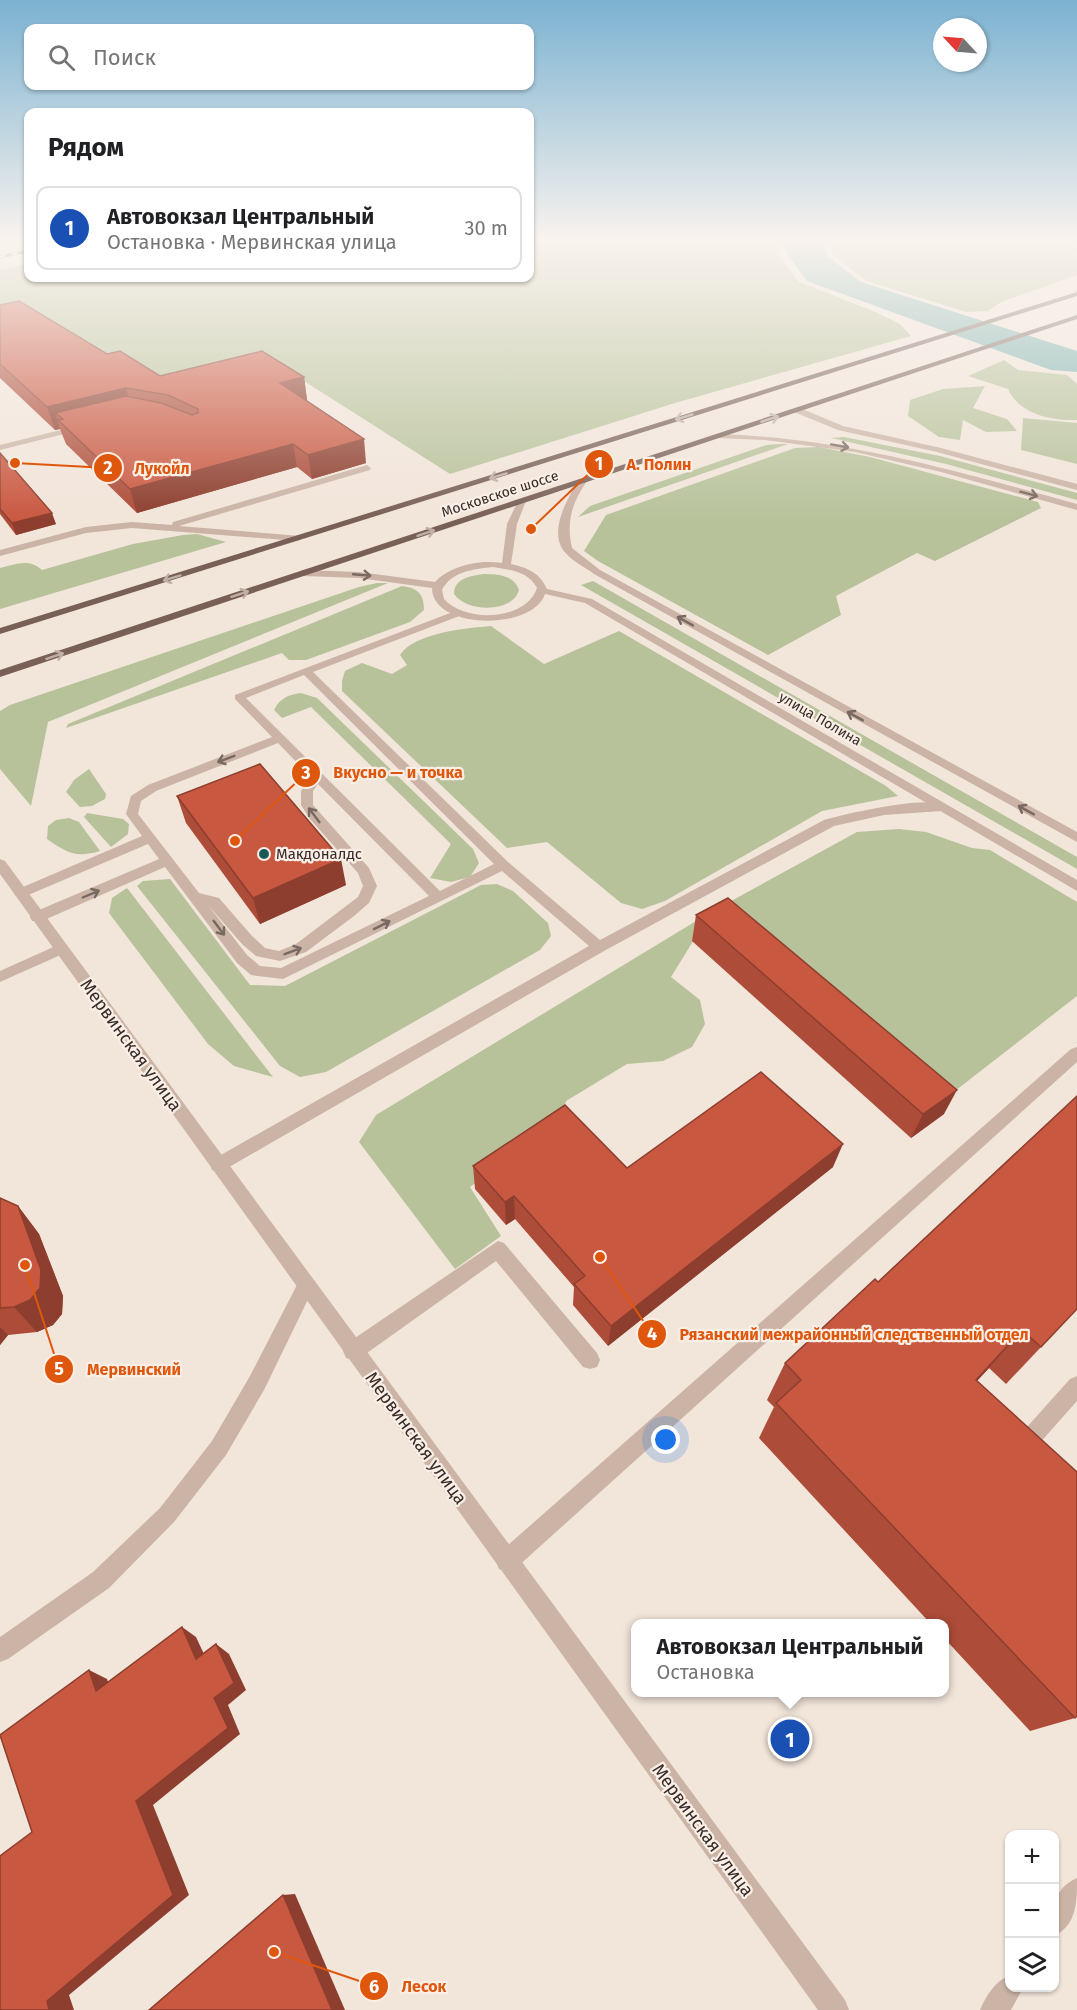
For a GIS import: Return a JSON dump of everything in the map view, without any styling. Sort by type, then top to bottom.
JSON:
[{"type":"main road","name":"Московское шоссе","points":[[0,631],[954,333]]},
{"type":"main road","name":"Московское шоссе","points":[[0,674],[1029,333]]},
{"type":"street","points":[[797,410],[841,428],[938,450],[1077,487]]},
{"type":"street","points":[[0,448],[90,425]]},
{"type":"street","points":[[719,436],[807,440],[862,450],[1077,507]]},
{"type":"street","points":[[167,527],[367,468]]},
{"type":"street","points":[[583,481],[569,502],[562,525],[563,532],[567,549],[597,572],[1077,838]]},
{"type":"street","points":[[506,565],[512,524],[522,501]]},
{"type":"street","points":[[0,553],[86,530],[132,525],[298,538]]},
{"type":"street","points":[[493,564],[506,565],[532,575],[540,582],[543,591],[540,599],[532,607],[513,615],[489,618],[458,613],[440,601],[437,594],[444,579],[464,568],[493,564]]},
{"type":"street","points":[[303,573],[359,574],[439,586]]},
{"type":"street","name":"улица Полина","points":[[543,591],[588,601],[1077,886]]},
{"type":"street","points":[[438,897],[239,697],[458,613]]},
{"type":"street","points":[[306,671],[503,865],[599,947]]},
{"type":"street","points":[[280,738],[152,788],[135,799],[132,814],[242,959],[256,971],[283,974],[503,865]]},
{"type":"street","points":[[195,897],[214,901],[247,940],[261,952],[280,956],[301,948],[364,900],[370,886],[364,871],[314,816],[307,805],[307,791],[318,776]]},
{"type":"street","points":[[218,1165],[599,947],[829,823],[862,812],[941,807]]},
{"type":"street","points":[[21,893],[150,838]]},
{"type":"street","points":[[37,917],[168,861]]},
{"type":"street","name":"Мервинская улица","points":[[0,864],[834,2010]]},
{"type":"street","points":[[0,977],[60,949]]},
{"type":"street","points":[[507,1561],[1077,1053]]},
{"type":"street","points":[[353,1351],[498,1249],[590,1360]]},
{"type":"street","points":[[0,1651],[101,1580],[167,1515],[219,1448],[257,1383],[306,1286]]},
{"type":"street","points":[[1042,1461],[1025,1444],[1077,1386]]},
{"type":"street","points":[[1059,1916],[1077,1891]]},
{"type":"street","points":[[994,2010],[1007,1992]]},
{"type":"green space","points":[[16,333],[908,333],[911,336],[675,403],[450,474],[282,367],[165,396]]},
{"type":"green space","points":[[1004,360],[1018,370],[1067,375],[1077,384],[1077,420],[1057,419],[1037,414],[1020,405],[1008,389],[968,376]]},
{"type":"green space","points":[[985,386],[973,408],[1007,419],[1017,431],[986,432],[963,420],[960,440],[939,437],[908,416],[910,400],[943,389]]},
{"type":"green space","points":[[1023,418],[1077,423],[1077,464],[1021,450]]},
{"type":"green space","points":[[844,437],[940,456],[1077,493],[1077,500],[946,464],[831,438]]},
{"type":"green space","points":[[788,444],[578,517],[590,506],[766,445]]},
{"type":"green space","points":[[819,447],[870,457],[1038,502],[1041,508],[935,561],[917,553],[836,596],[841,615],[768,655],[598,561],[584,551],[606,515],[795,448]]},
{"type":"green space","points":[[197,534],[226,542],[0,609],[0,568],[27,563],[42,570],[133,544]]},
{"type":"green space","points":[[483,574],[499,575],[513,581],[519,590],[515,598],[499,607],[488,608],[468,604],[454,594],[460,581]]},
{"type":"green space","points":[[593,581],[1077,857],[1077,869],[581,585]]},
{"type":"green space","points":[[388,583],[48,722],[31,806],[0,769],[0,711],[10,705],[359,587]]},
{"type":"green space","points":[[402,586],[416,590],[423,600],[424,610],[410,622],[306,660],[289,660],[282,653],[66,728],[68,724]]},
{"type":"green space","points":[[491,626],[544,664],[619,631],[886,786],[898,796],[822,811],[665,901],[642,909],[621,903],[547,842],[507,848],[342,691],[345,671],[362,663],[392,674],[407,665],[400,655],[417,641],[441,633]]},
{"type":"green space","points":[[301,693],[317,698],[473,849],[479,863],[470,877],[451,882],[430,878],[451,844],[311,707],[282,718],[274,710],[285,698]]},
{"type":"green space","points":[[89,769],[106,794],[105,799],[92,806],[80,807],[66,792],[74,780]]},
{"type":"green space","points":[[87,813],[123,819],[129,824],[128,834],[111,847],[84,817]]},
{"type":"green space","points":[[69,818],[79,822],[100,851],[84,854],[72,853],[47,839],[48,826],[56,820]]},
{"type":"green space","points":[[899,829],[926,832],[972,848],[990,850],[1077,902],[1077,996],[942,1101],[711,912],[857,832]]},
{"type":"green space","points":[[170,879],[250,985],[285,986],[481,885],[497,884],[513,891],[548,923],[551,936],[540,950],[326,1072],[300,1077],[280,1066],[137,886],[143,881]]},
{"type":"green space","points":[[127,888],[273,1077],[234,1066],[208,1044],[109,913],[112,898]]},
{"type":"green space","points":[[711,912],[671,977],[700,1000],[705,1024],[692,1047],[663,1061],[627,1064],[566,1101],[559,1124],[470,1187],[501,1236],[455,1269],[359,1142],[376,1115]]},
{"type":"water","points":[[949,333],[1020,333],[1077,351],[1077,372],[1051,370]]},
{"type":"building","points":[[0,333],[72,333],[107,354],[120,351],[160,376],[262,351],[304,377],[280,383],[364,439],[308,455],[293,444],[130,489],[58,420],[63,419],[55,413],[126,396],[161,403],[192,415],[198,413],[198,409],[168,395],[126,388],[47,407],[0,364]]},
{"type":"building","points":[[0,453],[52,513],[12,523],[0,509]]},
{"type":"building","name":"Макдоналдс","points":[[260,764],[341,859],[253,898],[177,796]]},
{"type":"building","points":[[728,898],[957,1090],[923,1114],[696,915]]},
{"type":"building","points":[[761,1072],[843,1144],[611,1326],[574,1284],[585,1276],[514,1196],[505,1202],[473,1166],[565,1105],[627,1168]]},
{"type":"building","points":[[1077,1096],[1077,1309],[1041,1347],[1022,1330],[976,1380],[1077,1472],[1077,1716],[1075,1718],[776,1403],[801,1380],[785,1363],[875,1279],[878,1282]]},
{"type":"building","points":[[0,1198],[18,1206],[41,1270],[40,1288],[30,1300],[14,1307],[0,1308]]},
{"type":"building","points":[[182,1627],[196,1659],[216,1644],[234,1683],[214,1698],[228,1728],[136,1801],[173,1895],[47,2001],[49,2010],[0,2010],[0,1856],[32,1832],[0,1735],[89,1670],[96,1691]]},
{"type":"building","points":[[283,1895],[332,2010],[149,2010]]},
{"type":"place","name":"Лукойл","points":[[15,463]]},
{"type":"place","name":"А. Полин","points":[[531,529]]},
{"type":"place","name":"Вкусно — и точка","points":[[235,841]]},
{"type":"place","name":"Макдоналдс","points":[[264,854]]},
{"type":"place","name":"Рязанский межрайонный следственный отдел","points":[[600,1257]]},
{"type":"place","name":"Мервинский","points":[[25,1265]]},
{"type":"place","name":"Автовокзал Центральный","points":[[790,1739]]},
{"type":"place","name":"Лесок","points":[[274,1952]]}]
